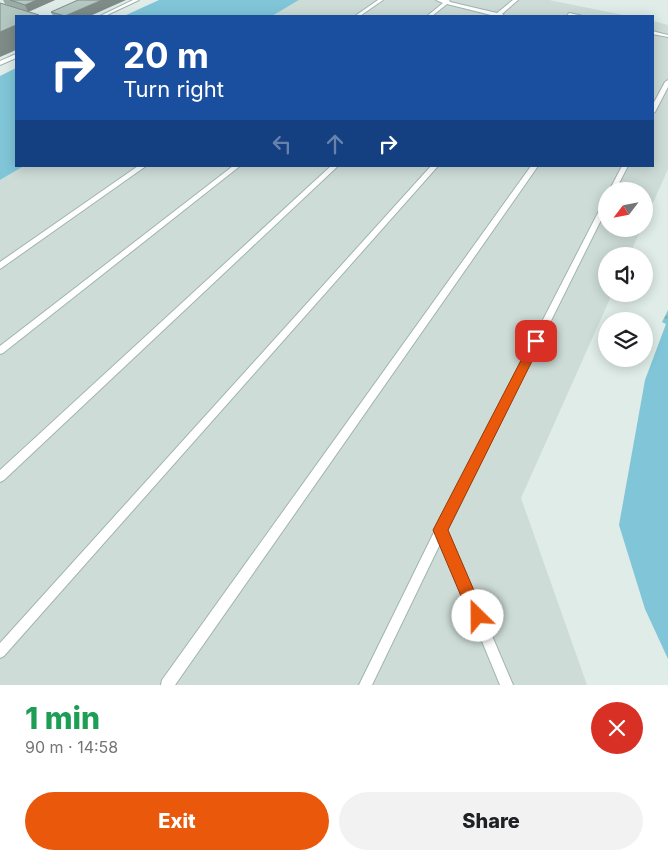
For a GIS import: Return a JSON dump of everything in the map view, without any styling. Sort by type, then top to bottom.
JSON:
[{"type":"lane","points":[[104,15],[138,0]]},
{"type":"lane","points":[[359,15],[381,0]]},
{"type":"lane","points":[[438,0],[448,1],[497,15]]},
{"type":"lane","points":[[501,15],[516,0]]},
{"type":"lane","points":[[430,15],[448,1]]},
{"type":"lane","points":[[654,32],[668,36]]},
{"type":"lane","points":[[0,63],[15,56]]},
{"type":"lane","points":[[654,108],[668,82]]},
{"type":"lane","points":[[0,266],[142,167]]},
{"type":"lane","points":[[0,351],[236,167]]},
{"type":"lane","points":[[0,477],[334,167]]},
{"type":"lane","points":[[0,652],[434,167]]},
{"type":"lane","points":[[167,685],[535,167]]},
{"type":"lane","points":[[617,182],[624,167]]},
{"type":"lane","points":[[364,685],[598,219]]},
{"type":"lane","points":[[441,530],[507,685]]},
{"type":"shaded area","points":[[299,0],[549,0],[623,15],[274,15]]},
{"type":"shaded area","points":[[654,21],[668,25],[668,169],[653,203],[653,182],[598,182],[598,238],[637,238],[633,247],[598,247],[598,302],[608,302],[604,312],[598,312],[598,325],[521,498],[587,685],[0,685],[0,180],[22,167],[654,167]]},
{"type":"water","points":[[159,0],[299,0],[274,15],[126,15]]},
{"type":"water","points":[[15,68],[15,167],[22,167],[0,180],[0,76]]},
{"type":"water","points":[[668,310],[668,659],[645,609],[619,525],[645,380],[650,367],[653,367],[653,359],[666,324],[662,322]]},
{"type":"building","points":[[10,0],[37,0],[25,5]]},
{"type":"building","points":[[78,0],[102,0],[67,15],[51,12]]},
{"type":"building","points":[[0,3],[39,15],[15,15],[15,25],[0,32]]},
{"type":"route","points":[[478,616],[441,530],[536,341]]}]
